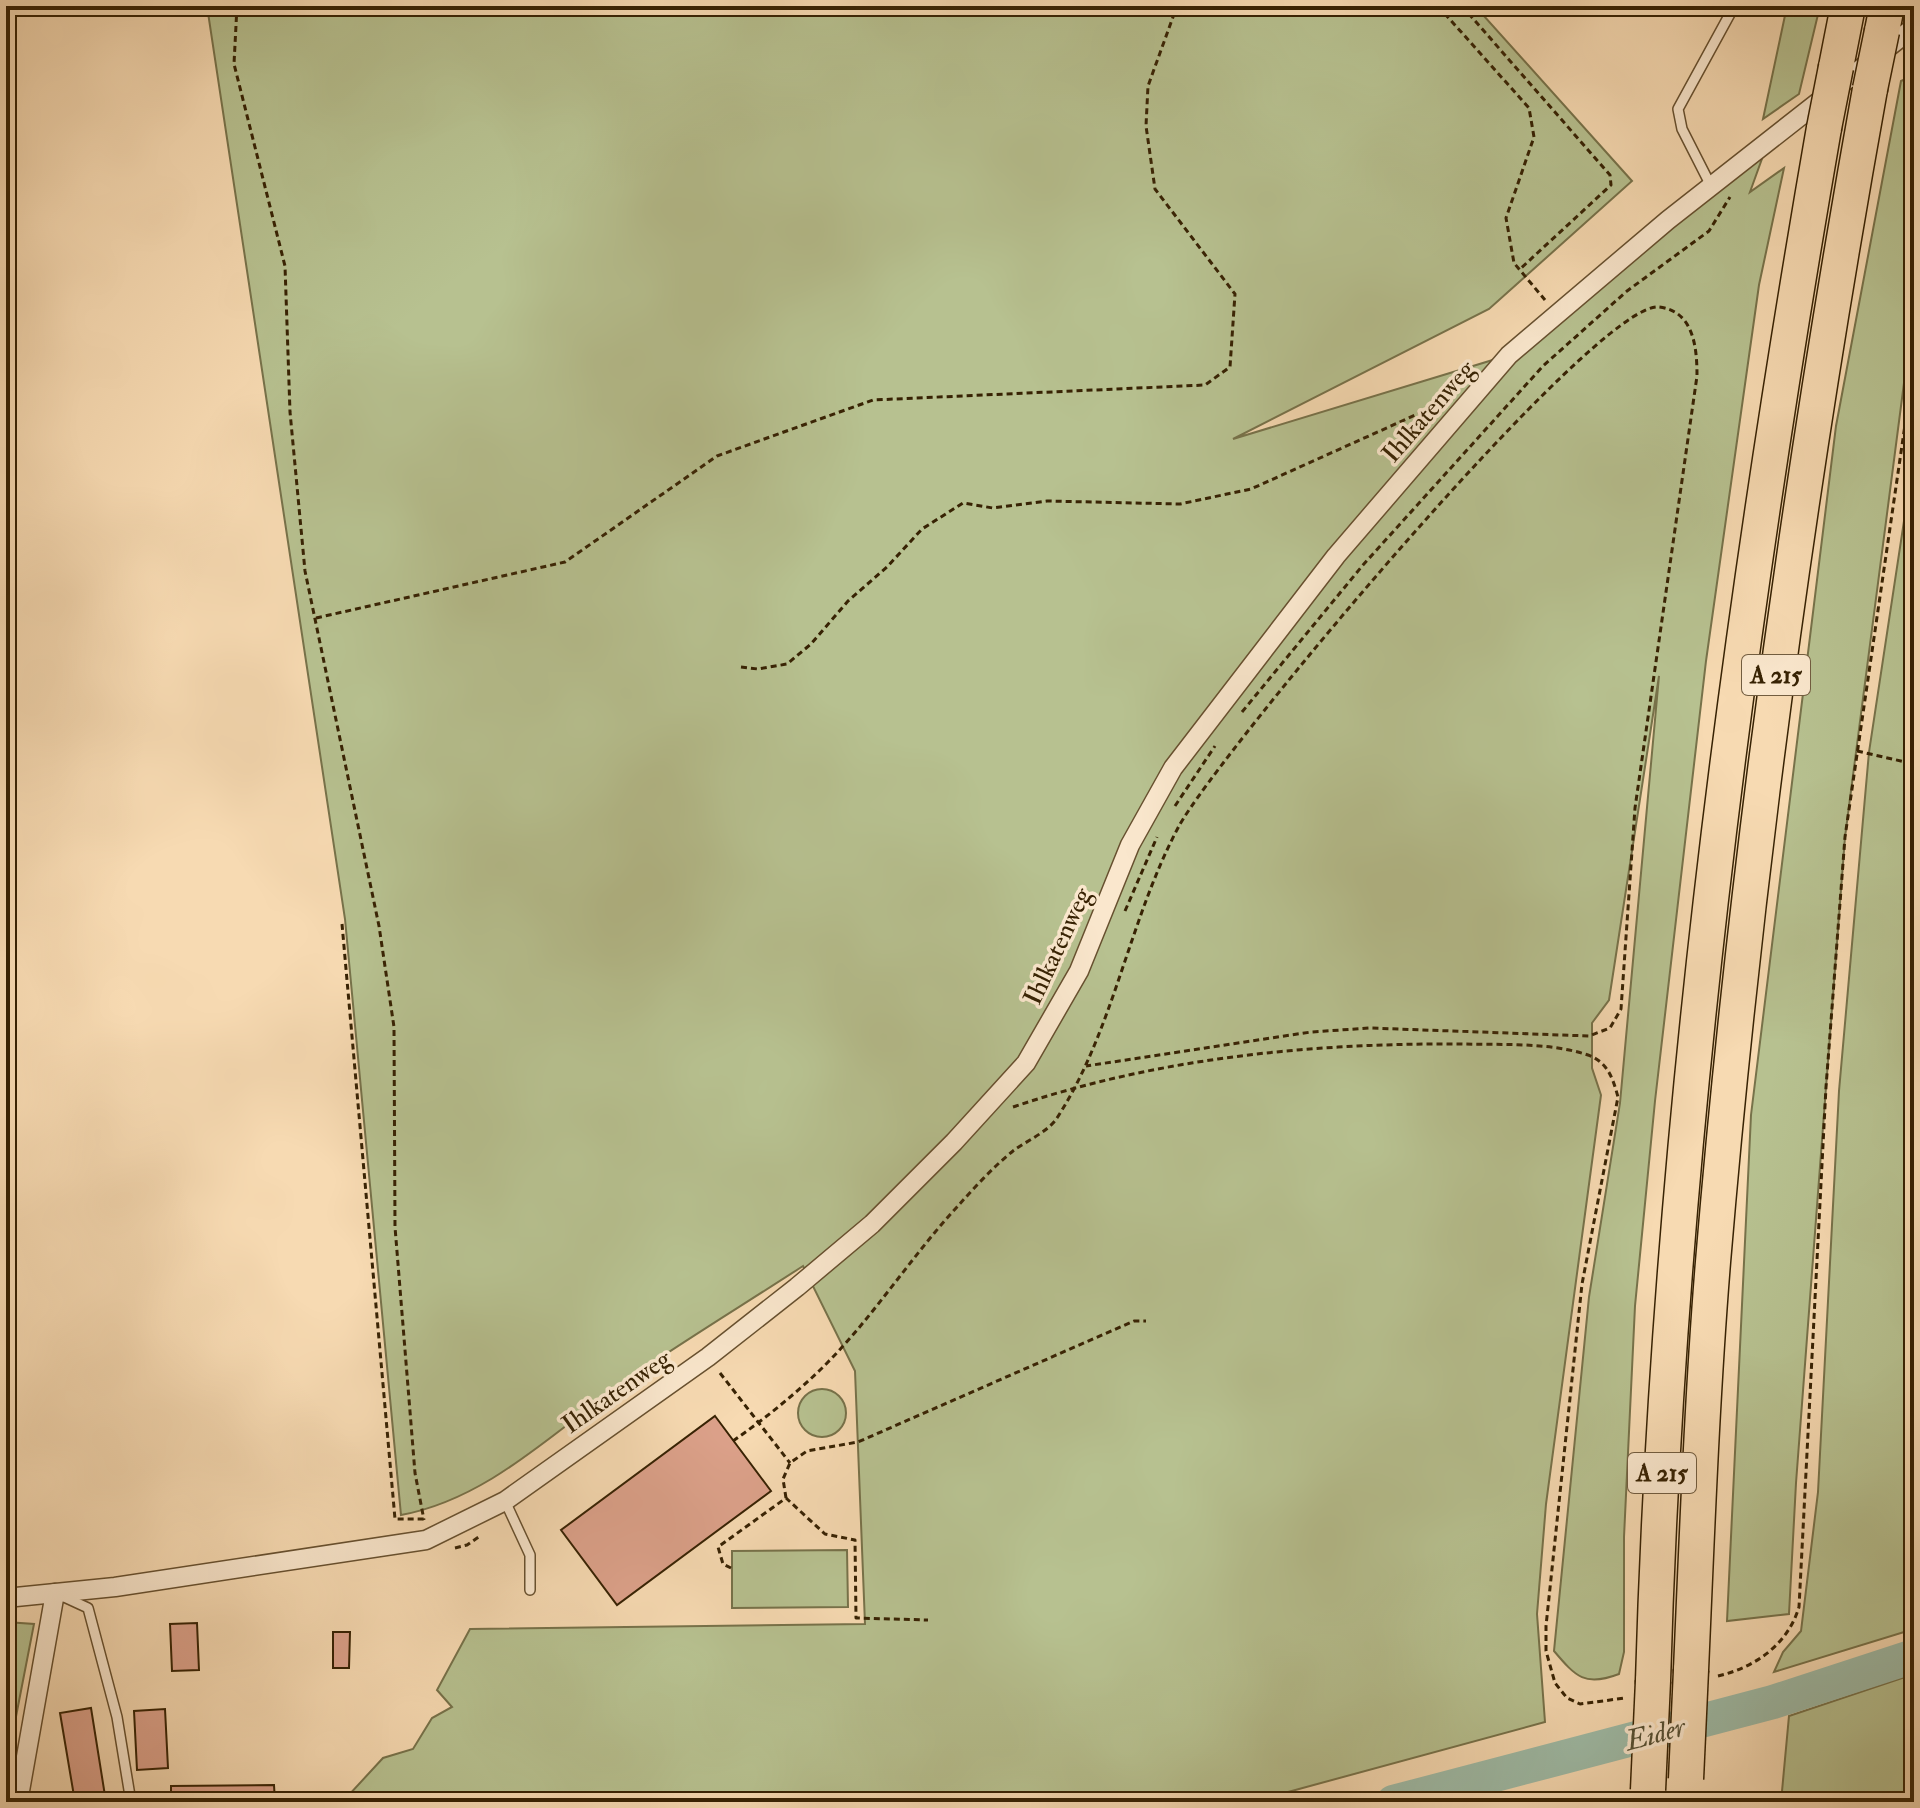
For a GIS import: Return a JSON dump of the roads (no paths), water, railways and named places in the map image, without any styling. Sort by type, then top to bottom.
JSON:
[{"type":"highway","name":"A 215","points":[[1648,1796],[1646,1688],[1676,1265],[1732,720],[1776,416],[1824,128],[1848,6]]},
{"type":"highway","name":"A 215","points":[[1686,1790],[1701,1674],[1713,1265],[1752,872],[1812,425],[1870,89],[1894,21]]},
{"type":"street","name":"Ihlkatenweg","points":[[6,1598],[426,1540],[505,1501],[708,1357],[872,1224],[954,1142],[1026,1063],[1079,971],[1130,845],[1173,768],[1336,556],[1509,355],[1711,186],[1894,21]]},
{"type":"street","points":[[18,1802],[55,1593]]},
{"type":"lane","points":[[1711,186],[1682,129],[1678,109],[1731,12]]},
{"type":"lane","points":[[505,1501],[530,1555],[530,1590]]},
{"type":"lane","points":[[55,1593],[88,1608],[117,1717],[131,1802]]},
{"type":"waterway","name":"Eider","points":[[1393,1802],[1773,1702],[1914,1656]]}]
